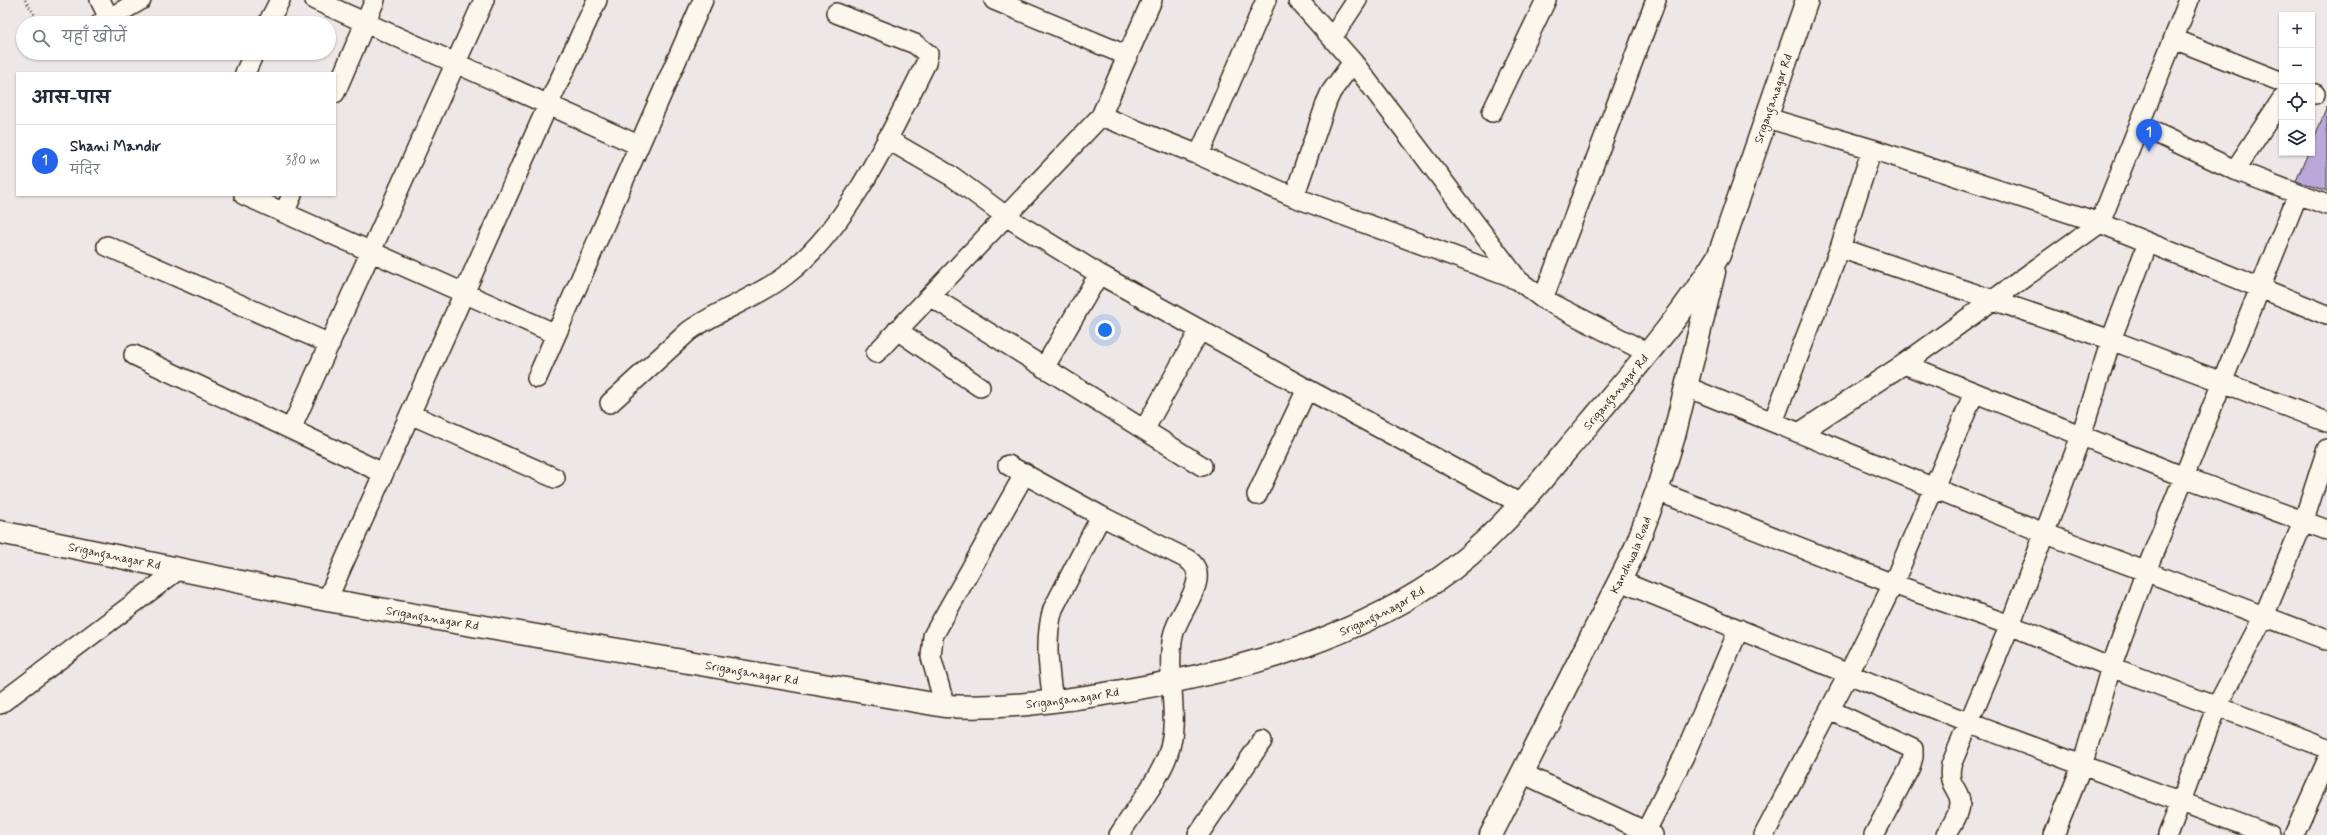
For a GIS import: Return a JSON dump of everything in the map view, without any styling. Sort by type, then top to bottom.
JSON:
[{"type":"main road","name":"Sriganganagar Rd","points":[[0,532],[327,600],[945,706],[983,708],[1053,702],[1213,674],[1328,637],[1368,621],[1437,580],[1477,549],[1521,504],[1648,353],[1703,281],[1718,255],[1807,0]]},
{"type":"main road","name":"Kandhwala Road","points":[[1491,835],[1634,552],[1657,491],[1687,387],[1718,255]]},
{"type":"street","points":[[100,0],[104,16]]},
{"type":"street","points":[[114,16],[141,0]]},
{"type":"street","points":[[272,16],[280,0]]},
{"type":"street","points":[[315,0],[455,65],[638,145]]},
{"type":"street","points":[[336,91],[375,0]]},
{"type":"street","points":[[291,430],[484,0]]},
{"type":"street","points":[[327,600],[548,105],[597,0]]},
{"type":"street","points":[[537,378],[638,145],[703,0]]},
{"type":"street","points":[[994,0],[1128,56]]},
{"type":"street","points":[[876,353],[1007,217],[1101,116],[1152,0]]},
{"type":"street","points":[[1199,155],[1266,0]]},
{"type":"street","points":[[1298,0],[1353,62],[1518,280],[1543,299],[1648,353]]},
{"type":"street","points":[[1332,38],[1357,0]]},
{"type":"street","points":[[1492,112],[1546,0]]},
{"type":"street","points":[[1543,299],[1656,0]]},
{"type":"street","points":[[1799,433],[1904,364],[2100,222],[2189,0]]},
{"type":"street","points":[[610,403],[689,331],[763,290],[785,276],[804,260],[833,228],[849,204],[887,139],[926,63],[928,54],[915,44],[836,13]]},
{"type":"street","points":[[2174,39],[2279,81]]},
{"type":"street","points":[[245,72],[251,60]]},
{"type":"street","points":[[1294,197],[1327,101],[1331,92],[1353,62]]},
{"type":"street","points":[[2235,170],[2279,104]]},
{"type":"street","points":[[1101,116],[1199,155],[1294,197],[1518,280]]},
{"type":"street","points":[[1766,118],[2100,222],[2148,243],[2327,315]]},
{"type":"street","points":[[2139,125],[2235,170],[2327,206]]},
{"type":"street","points":[[887,139],[953,177],[1007,217],[1099,274],[1307,389],[1521,504]]},
{"type":"street","points":[[1774,422],[1840,248],[1872,150]]},
{"type":"street","points":[[2054,835],[2082,766],[2111,667],[2146,571],[2261,289],[2298,194]]},
{"type":"street","points":[[246,196],[556,334]]},
{"type":"street","points":[[284,213],[292,196]]},
{"type":"street","points":[[1946,835],[1959,811],[1960,802],[1949,777],[1951,765],[2010,625],[2081,436],[2111,340],[2148,243]]},
{"type":"street","points":[[107,246],[330,344]]},
{"type":"street","points":[[1840,248],[2111,340],[2327,422]]},
{"type":"street","points":[[1044,368],[1099,274]]},
{"type":"street","points":[[930,296],[1202,466]]},
{"type":"street","points":[[897,330],[980,387]]},
{"type":"street","points":[[1144,430],[1200,330]]},
{"type":"street","points":[[134,355],[383,473]]},
{"type":"street","points":[[1904,364],[2184,477],[2304,520],[2327,530]]},
{"type":"street","points":[[1687,387],[2044,533],[2327,640]]},
{"type":"street","points":[[1257,495],[1307,389]]},
{"type":"street","points":[[1764,835],[1849,674],[1894,584],[1974,393]]},
{"type":"street","points":[[410,414],[555,478]]},
{"type":"street","points":[[2168,835],[2217,706],[2264,616],[2304,520],[2327,449]]},
{"type":"street","points":[[1008,465],[1101,516],[1187,559],[1194,564],[1198,571],[1198,583],[1177,622],[1173,635],[1171,650],[1173,727],[1167,755],[1119,835]]},
{"type":"street","points":[[945,706],[931,657],[933,636],[1025,473]]},
{"type":"street","points":[[1657,491],[1894,584],[2010,625],[2111,667],[2327,748]]},
{"type":"street","points":[[1053,702],[1048,653],[1048,625],[1053,609],[1101,516]]},
{"type":"street","points":[[0,704],[178,570]]},
{"type":"street","points":[[1620,581],[1969,723],[2270,835]]},
{"type":"street","points":[[1522,772],[1647,834],[1684,756],[1739,629]]},
{"type":"street","points":[[1830,710],[1912,748],[1913,757],[1910,767],[1874,835]]},
{"type":"street","points":[[1198,835],[1262,741]]},
{"type":"street","points":[[2294,835],[2327,761]]},
{"type":"path","points":[[25,0],[35,16]]},
{"type":"building","points":[[2327,107],[2327,191],[2296,181],[2307,156],[2315,156],[2315,136]]},
{"type":"place","name":"Shani Mandir","points":[[2149,152]]}]
